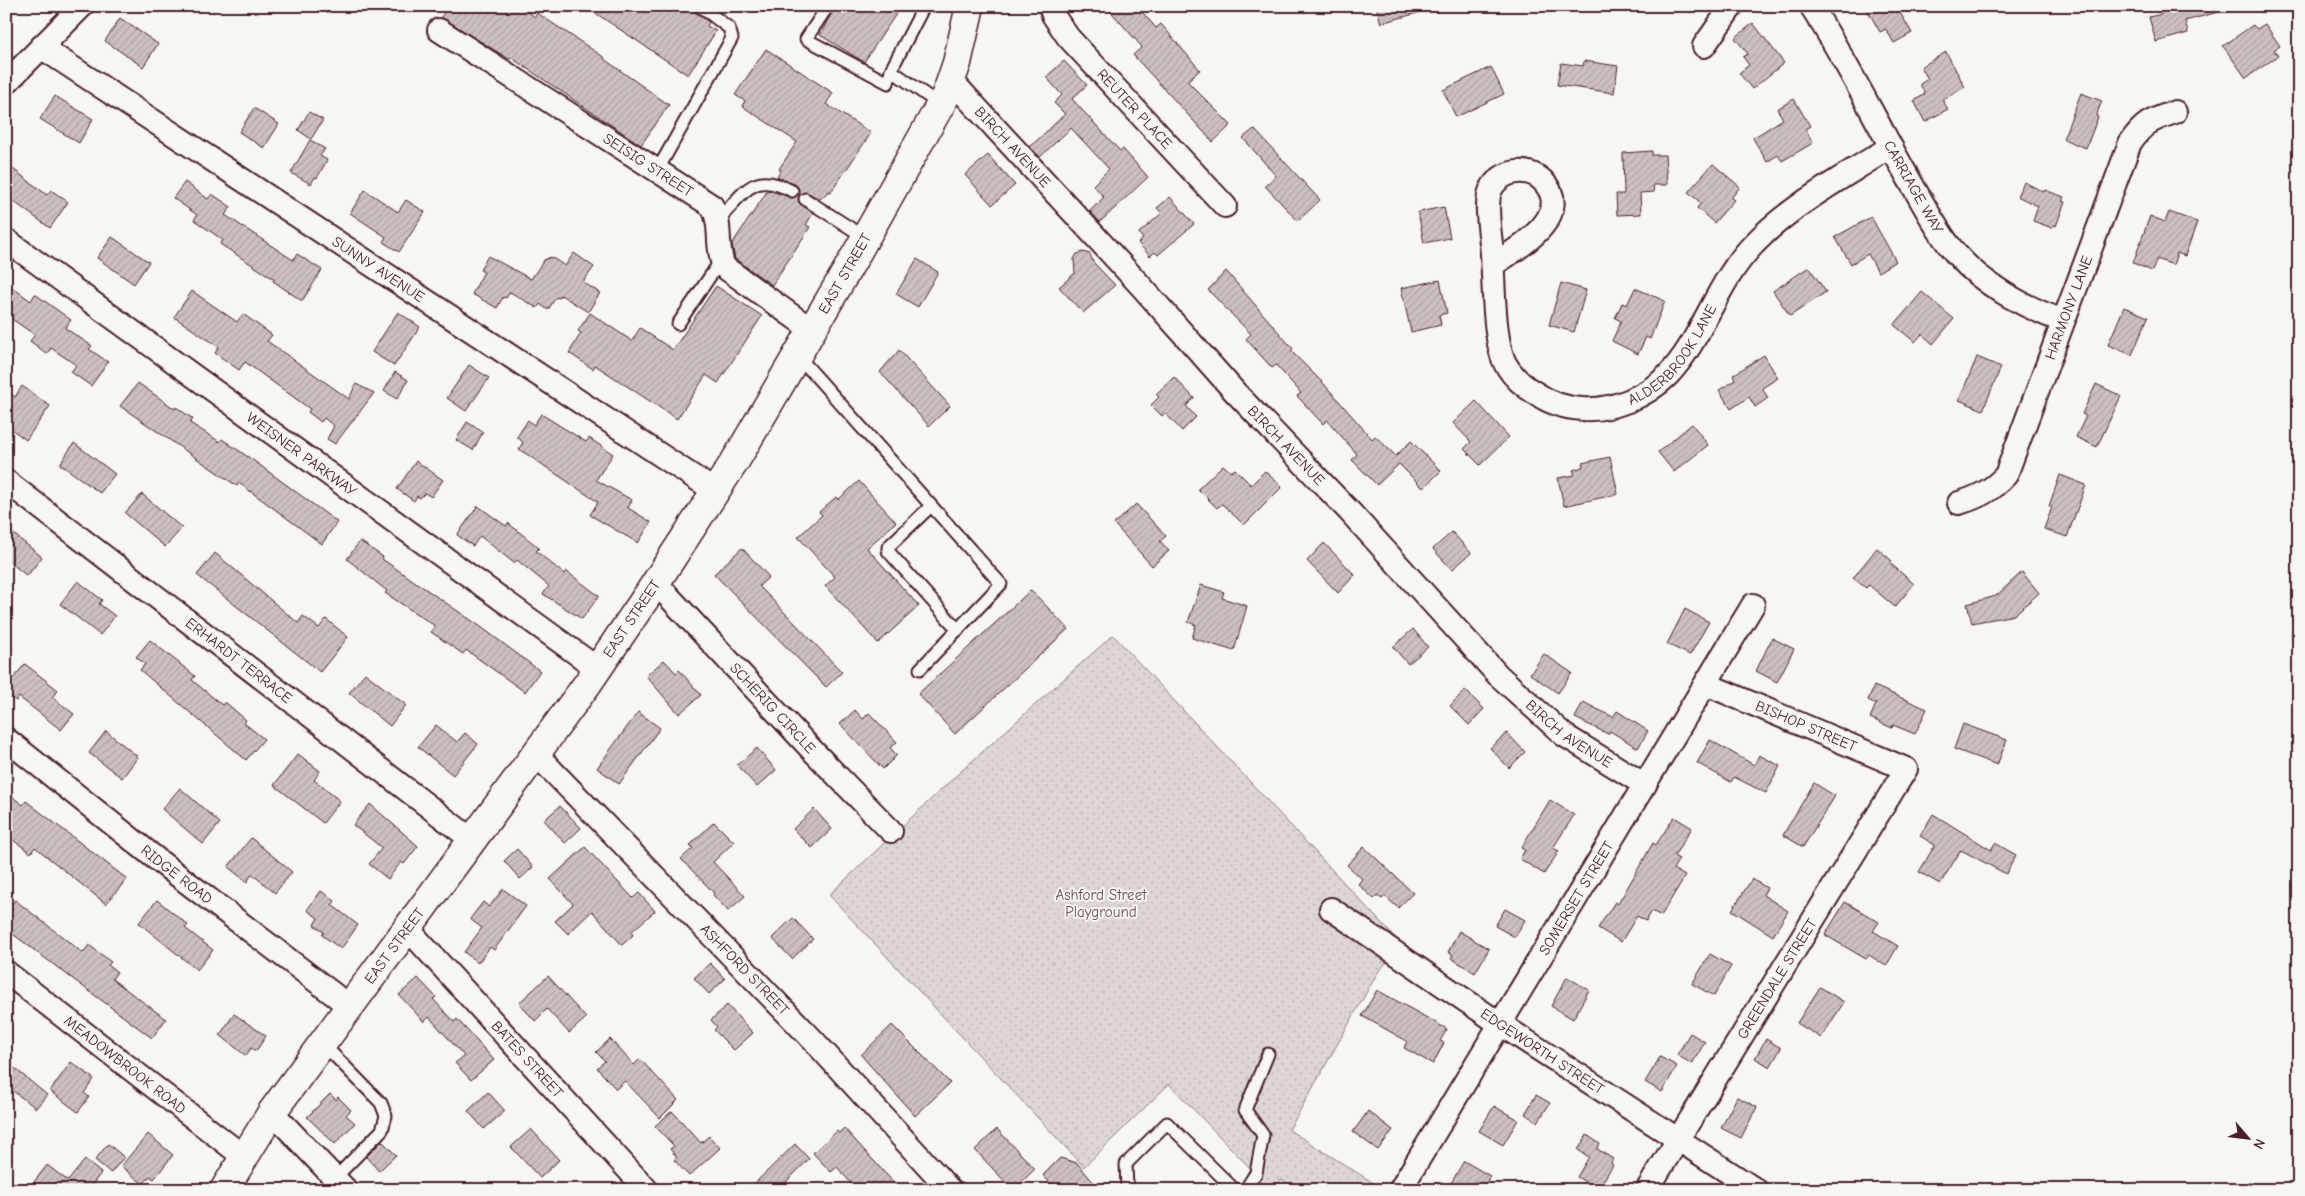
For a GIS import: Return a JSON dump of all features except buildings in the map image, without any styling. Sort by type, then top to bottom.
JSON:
[{"type":"main road","name":"EAST STREET","points":[[224,1190],[272,1112],[598,669],[715,491],[866,238],[940,105],[957,63],[970,6]]},
{"type":"street","points":[[6,83],[82,6]]},
{"type":"street","name":"REUTER PLACE","points":[[1050,6],[1053,15],[1068,37],[1225,206]]},
{"type":"street","points":[[1704,46],[1732,6]]},
{"type":"street","name":"CARRIAGE WAY","points":[[1811,6],[1890,147],[1957,255],[1986,279],[2033,310],[2063,321]]},
{"type":"street","name":"SEISIG STREET","points":[[439,30],[712,206],[719,219]]},
{"type":"street","name":"SUNNY AVENUE","points":[[41,47],[715,491]]},
{"type":"street","name":"BIRCH AVENUE","points":[[951,80],[1142,286],[1235,392],[1350,512],[1498,675],[1564,735],[1645,785]]},
{"type":"street","name":"HARMONY LANE","points":[[1959,503],[1980,496],[1995,487],[2006,475],[2130,143],[2140,128],[2150,120],[2175,112]]},
{"type":"street","name":"ALDERBROOK LANE","points":[[1493,265],[1498,341],[1505,364],[1522,386],[1545,399],[1570,408],[1596,410],[1622,404],[1645,392],[1667,375],[1684,353],[1734,266],[1753,244],[1776,223],[1890,147]]},
{"type":"street","points":[[719,219],[719,254],[724,266],[812,330]]},
{"type":"street","name":"WEISNER PARKWAY","points":[[6,240],[598,669]]},
{"type":"street","name":"ERHARDT TERRACE","points":[[6,481],[472,840]]},
{"type":"street","name":"SCHERIG CIRCLE","points":[[656,583],[813,751],[891,831]]},
{"type":"street","name":"SOMERSET STREET","points":[[1400,1190],[1753,605]]},
{"type":"street","name":"BISHOP STREET","points":[[1706,684],[1906,769]]},
{"type":"street","name":"RIDGE ROAD","points":[[6,739],[183,879],[349,1006]]},
{"type":"street","name":"ASHFORD STREET","points":[[536,754],[812,1039],[950,1190]]},
{"type":"street","name":"GREENDALE STREET","points":[[1647,1190],[1906,769]]},
{"type":"street","name":"EDGEWORTH STREET","points":[[1331,909],[1500,1024],[1756,1190]]},
{"type":"street","name":"BATES STREET","points":[[407,928],[647,1190]]},
{"type":"street","name":"MEADOWBROOK ROAD","points":[[6,972],[244,1157]]},
{"type":"street","points":[[272,1112],[340,1184]]},
{"type":"lane","points":[[657,171],[732,38],[729,28],[700,6]]},
{"type":"lane","points":[[828,6],[806,39],[888,82],[891,70],[920,8]]},
{"type":"lane","points":[[891,70],[940,105]]},
{"type":"lane","points":[[719,219],[747,191],[760,182],[777,183],[792,191]]},
{"type":"lane","points":[[806,199],[866,238]]},
{"type":"lane","points":[[678,324],[721,260]]},
{"type":"lane","points":[[797,355],[1001,584],[920,669]]},
{"type":"lane","points":[[931,506],[888,547],[888,551],[958,630]]},
{"type":"lane","points":[[322,1043],[381,1103],[386,1116],[382,1130],[340,1184]]},
{"type":"lane","points":[[1245,1190],[1256,1173],[1263,1135],[1245,1110],[1268,1054]]},
{"type":"lane","points":[[1127,1190],[1126,1164],[1167,1122],[1235,1190]]},
{"type":"green space","name":"Ashford Street Playground","points":[[1113,635],[1402,945],[1378,972],[1289,1130],[1380,1187],[1379,1190],[1299,1190],[1281,1179],[1276,1190],[1239,1190],[1250,1168],[1169,1084],[1084,1167],[829,895],[960,772]]}]
